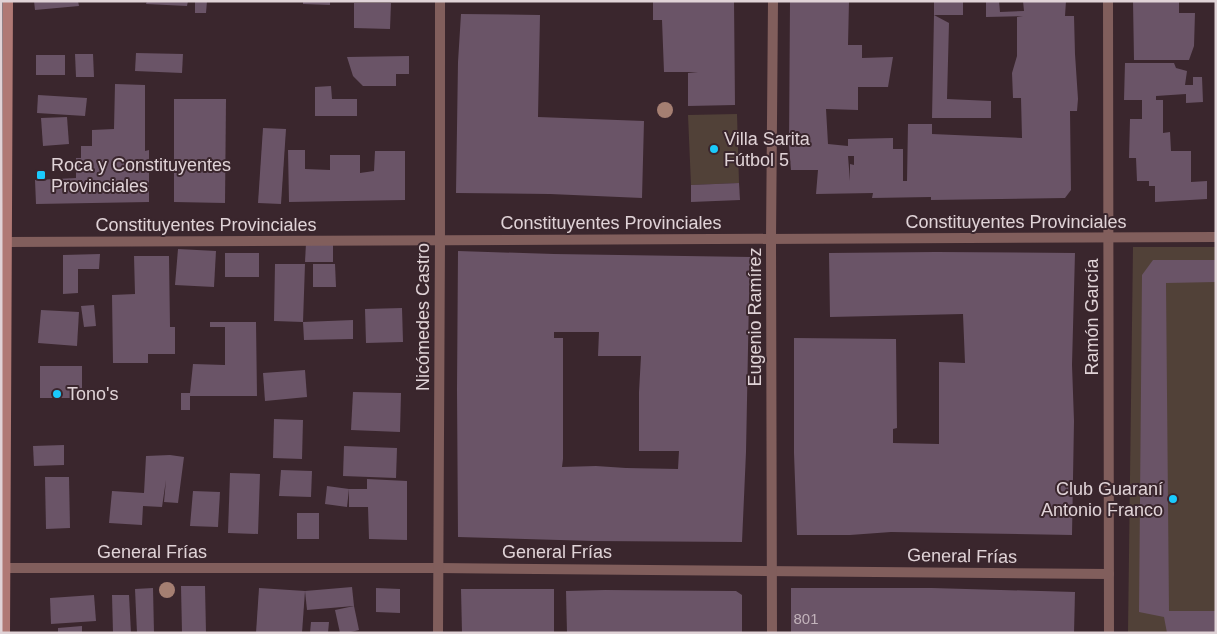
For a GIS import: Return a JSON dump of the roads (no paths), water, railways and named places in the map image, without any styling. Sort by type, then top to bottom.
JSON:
[{"type":"main road","points":[[5,633],[6,242],[4,204],[8,1]]},
{"type":"street","name":"Nicómedes Castro","points":[[438,633],[440,1]]},
{"type":"street","name":"Eugenio Ramírez","points":[[772,1],[772,633]]},
{"type":"street","name":"Ramón García","points":[[1108,1],[1109,633]]},
{"type":"street","name":"Constituyentes Provinciales","points":[[6,242],[1216,237]]},
{"type":"street","name":"General Frías","points":[[5,568],[438,568],[1109,574]]},
{"type":"place","name":"Villa Sarita Fútbol 5","points":[[714,149]]},
{"type":"place","name":"Roca y Constituyentes Provinciales","points":[[41,175]]},
{"type":"place","name":"Tono's","points":[[57,394]]},
{"type":"place","name":"Club Guaraní Antonio Franco","points":[[1173,499]]}]
